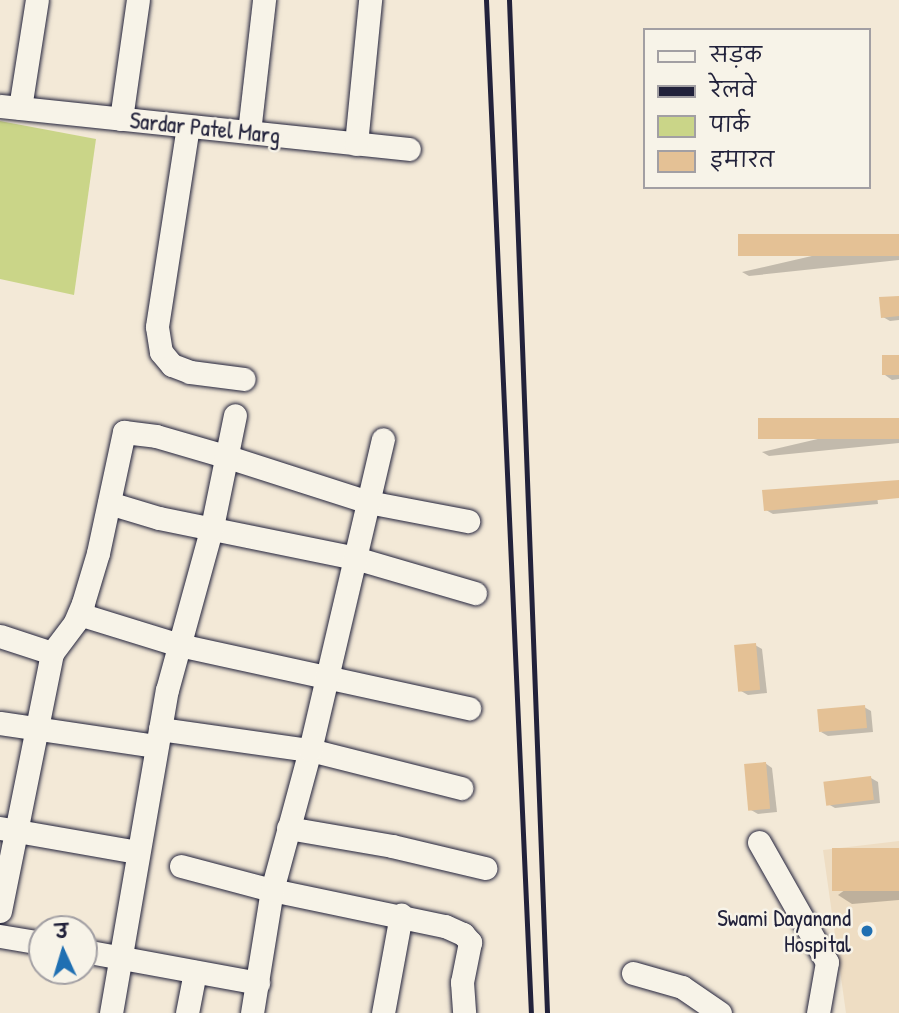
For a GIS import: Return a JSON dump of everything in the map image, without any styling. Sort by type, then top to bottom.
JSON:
[{"type":"street","points":[[10,107],[37,0]]},
{"type":"street","points":[[121,118],[138,0]]},
{"type":"street","points":[[249,132],[264,0]]},
{"type":"street","points":[[356,144],[370,0]]},
{"type":"street","name":"Sardar Patel Marg","points":[[10,107],[409,149]]},
{"type":"street","points":[[188,126],[157,327],[161,352],[172,365],[190,372],[244,379]]},
{"type":"street","points":[[111,1013],[158,737],[179,646],[212,527],[235,415]]},
{"type":"street","points":[[0,911],[9,830],[38,731],[52,653],[79,614],[109,503],[122,435],[126,430],[225,456],[368,502],[468,521]]},
{"type":"street","points":[[252,1013],[272,890],[310,750],[383,439]]},
{"type":"street","points":[[109,503],[159,518],[355,558],[475,593]]},
{"type":"street","points":[[79,614],[179,646],[326,675],[468,708]]},
{"type":"street","points":[[0,636],[52,653]]},
{"type":"street","points":[[0,723],[38,731],[158,737],[310,750],[461,788]]},
{"type":"street","points":[[288,828],[392,846],[485,868]]},
{"type":"street","points":[[9,830],[138,852]]},
{"type":"street","points":[[759,842],[827,962],[818,1013]]},
{"type":"street","points":[[181,866],[272,890],[401,915],[445,926],[463,934],[470,942],[463,982],[464,1013]]},
{"type":"street","points":[[383,1013],[401,915]]},
{"type":"street","points":[[0,936],[28,941]]},
{"type":"street","points":[[98,954],[258,983]]},
{"type":"street","points":[[187,1013],[195,972]]},
{"type":"street","points":[[633,973],[682,987],[720,1013]]},
{"type":"shaded area","name":"Swami Dayanand Hospital","points":[[899,841],[899,1013],[846,1013],[823,850]]},
{"type":"green space","points":[[0,121],[96,139],[74,295],[0,279]]},
{"type":"building","points":[[738,234],[899,234],[899,256],[738,256]]},
{"type":"building","points":[[899,296],[899,316],[881,318],[879,297]]},
{"type":"building","points":[[882,355],[899,355],[899,375],[882,375]]},
{"type":"building","points":[[758,418],[899,418],[899,439],[758,439]]},
{"type":"building","points":[[899,480],[899,498],[764,511],[762,490]]},
{"type":"building","points":[[756,643],[760,690],[738,692],[734,645]]},
{"type":"building","points":[[865,705],[867,728],[819,732],[817,709]]},
{"type":"building","points":[[766,762],[770,809],[748,811],[744,764]]},
{"type":"building","points":[[871,776],[874,800],[826,806],[823,782]]},
{"type":"building","points":[[832,848],[899,848],[899,891],[832,891]]},
{"type":"railway","points":[[486,0],[531,1013]]},
{"type":"railway","points":[[509,0],[547,1013]]},
{"type":"place","name":"Swami Dayanand Hospital","points":[[867,931]]}]
